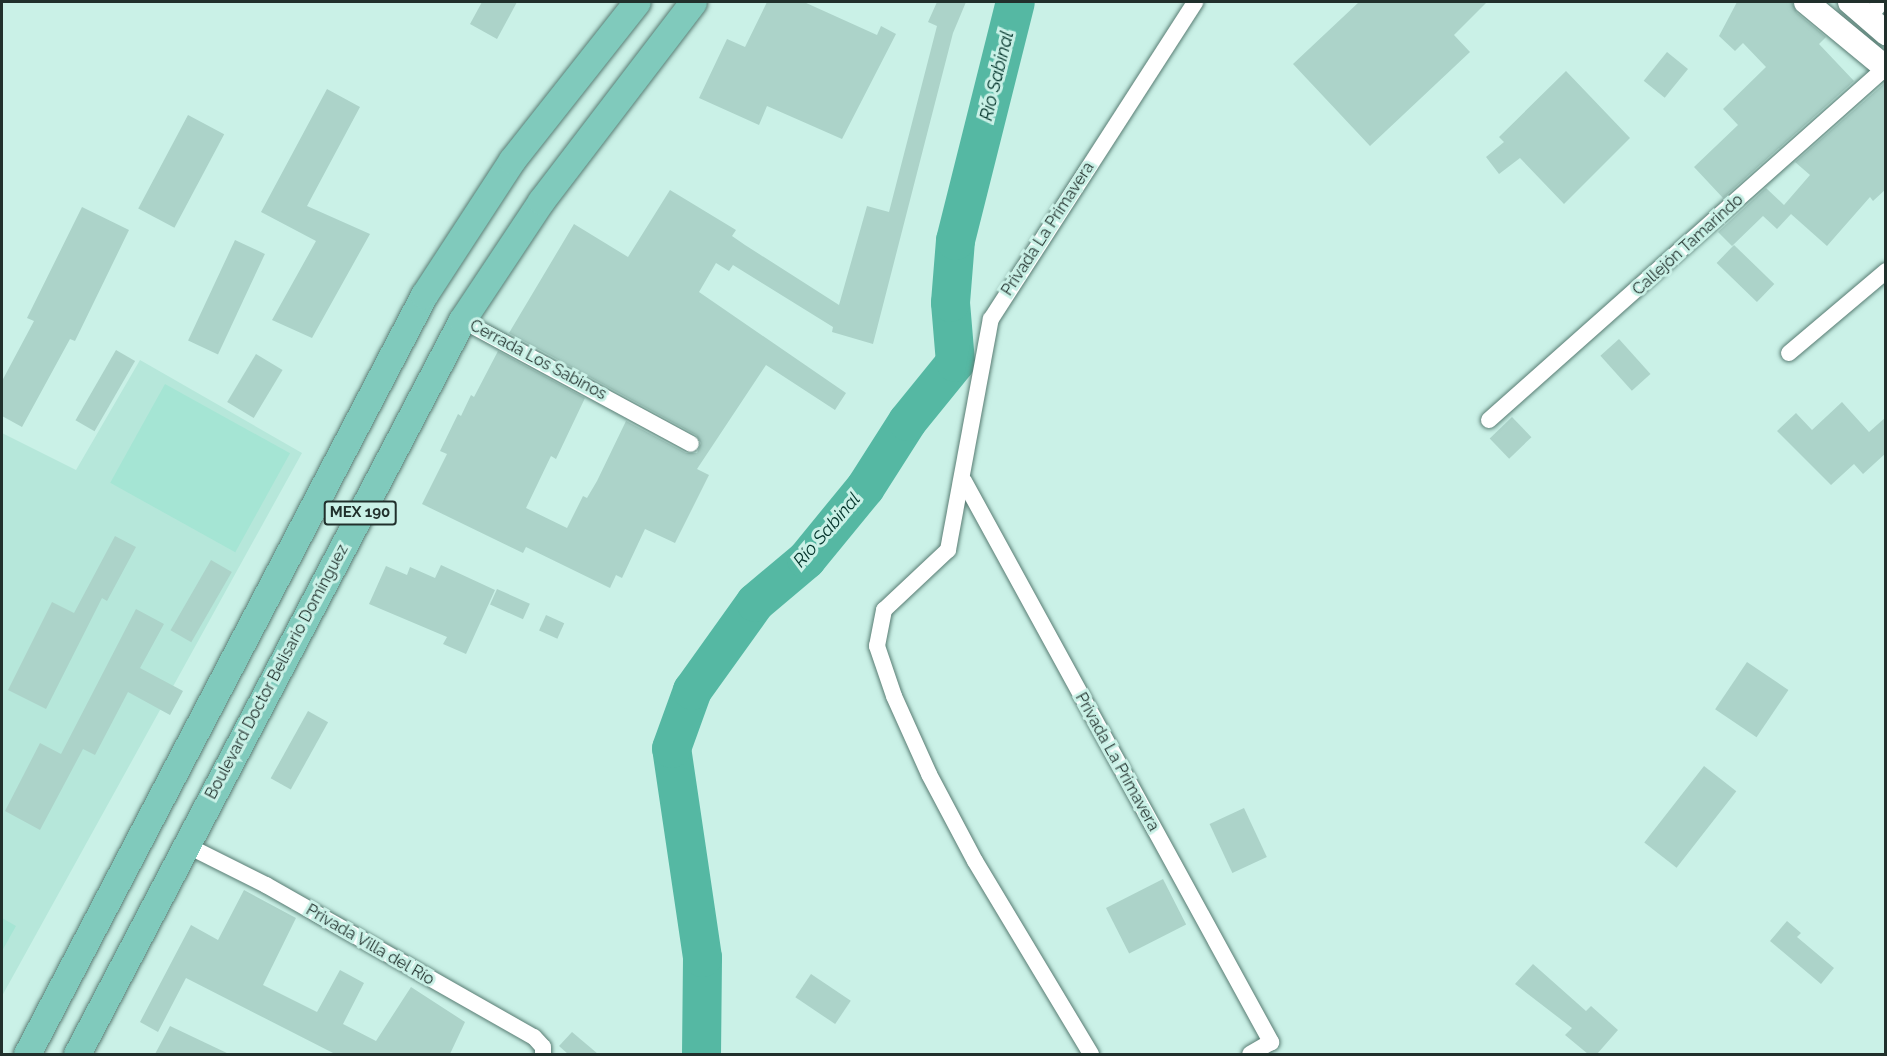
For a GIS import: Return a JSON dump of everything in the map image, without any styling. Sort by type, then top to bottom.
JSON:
[{"type":"main road","name":"MEX 190","points":[[27,1054],[424,295],[512,160],[637,2]]},
{"type":"main road","name":"Boulevard Doctor Belisario Domínguez","points":[[77,1054],[462,320],[541,201],[693,2]]},
{"type":"main road","points":[[1806,2],[1885,68]]},
{"type":"main road","points":[[1850,2],[1878,17]]},
{"type":"street","name":"Privada La Primavera","points":[[1091,1054],[975,861],[929,774],[894,696],[877,646],[884,610],[948,550],[964,481],[991,319],[1195,2]]},
{"type":"street","name":"Callejón Tamarindo","points":[[1489,420],[1885,68]]},
{"type":"street","points":[[1789,353],[1886,271]]},
{"type":"street","name":"Cerrada Los Sabinos","points":[[462,320],[614,400],[691,444]]},
{"type":"street","name":"Privada La Primavera","points":[[964,481],[1271,1042],[1250,1054]]},
{"type":"street","name":"Privada Villa del Río","points":[[186,845],[266,885],[534,1037],[543,1047],[543,1054]]},
{"type":"shaded area","points":[[140,360],[302,453],[2,996],[2,433],[76,470]]},
{"type":"shaded area","points":[[165,384],[290,453],[235,552],[110,483]]},
{"type":"shaded area","points":[[2,918],[16,926],[2,951]]},
{"type":"building","points":[[482,2],[517,2],[497,39],[470,24]]},
{"type":"building","points":[[767,2],[804,2],[877,35],[881,26],[896,34],[842,139],[767,106],[759,125],[699,98],[727,39],[745,47]]},
{"type":"building","points":[[937,2],[966,2],[953,33],[873,344],[832,332],[833,327],[733,265],[729,271],[716,263],[699,292],[846,393],[835,410],[766,365],[697,469],[709,475],[675,543],[645,529],[622,578],[616,575],[610,588],[526,547],[523,553],[422,504],[447,454],[440,451],[458,414],[461,416],[471,395],[474,397],[498,351],[585,398],[556,459],[551,456],[526,508],[567,528],[583,496],[587,498],[597,481],[626,421],[686,453],[697,453],[701,443],[696,435],[509,333],[574,224],[628,257],[670,190],[736,230],[732,236],[839,305],[867,206],[889,212],[937,26],[928,22]]},
{"type":"building","points":[[1359,2],[1487,2],[1454,35],[1470,52],[1370,146],[1293,64]]},
{"type":"building","points":[[1737,2],[1792,2],[1797,13],[1826,37],[1819,44],[1854,81],[1723,198],[1694,167],[1738,125],[1723,109],[1766,67],[1743,43],[1735,51],[1719,36]]},
{"type":"building","points":[[1667,52],[1688,69],[1665,98],[1644,81]]},
{"type":"building","points":[[1566,71],[1630,138],[1564,204],[1520,158],[1499,174],[1486,157],[1504,142],[1499,137]]},
{"type":"building","points":[[1886,82],[1886,189],[1873,201],[1870,197],[1827,246],[1791,214],[1777,229],[1763,216],[1732,246],[1718,232],[1766,188],[1784,205],[1810,175],[1795,162]]},
{"type":"building","points":[[327,89],[360,107],[307,206],[370,234],[312,338],[272,320],[316,241],[261,212]]},
{"type":"building","points":[[188,115],[224,134],[174,228],[138,209]]},
{"type":"building","points":[[82,207],[129,230],[75,341],[70,339],[22,427],[2,416],[2,381],[34,321],[27,318]]},
{"type":"building","points":[[235,240],[265,254],[218,355],[188,341]]},
{"type":"building","points":[[1734,245],[1774,284],[1757,302],[1717,263]]},
{"type":"building","points":[[1619,339],[1650,374],[1632,391],[1600,356]]},
{"type":"building","points":[[116,350],[135,361],[95,431],[76,420]]},
{"type":"building","points":[[256,354],[283,370],[254,418],[227,402]]},
{"type":"building","points":[[1842,402],[1869,432],[1886,417],[1886,453],[1863,474],[1854,464],[1831,485],[1777,431],[1796,413],[1812,430]]},
{"type":"building","points":[[1512,417],[1531,437],[1509,459],[1490,439]]},
{"type":"building","points":[[115,536],[136,547],[107,601],[102,598],[46,709],[8,690],[52,602],[74,613]]},
{"type":"building","points":[[211,560],[232,572],[191,642],[170,630]]},
{"type":"building","points":[[441,565],[495,590],[466,654],[443,644],[447,637],[369,604],[386,566],[407,575],[410,567],[435,578]]},
{"type":"building","points":[[497,589],[530,604],[523,619],[490,605]]},
{"type":"building","points":[[136,609],[164,624],[140,668],[183,691],[170,715],[128,692],[95,755],[83,749],[40,830],[5,811],[40,743],[61,754]]},
{"type":"building","points":[[546,615],[564,623],[557,639],[539,631]]},
{"type":"building","points":[[1747,662],[1788,690],[1757,737],[1715,709]]},
{"type":"building","points":[[308,711],[328,722],[291,789],[271,778]]},
{"type":"building","points":[[1704,766],[1736,791],[1677,868],[1644,842]]},
{"type":"building","points":[[1244,808],[1267,857],[1232,873],[1210,824]]},
{"type":"building","points":[[1163,879],[1186,924],[1129,953],[1106,908]]},
{"type":"building","points":[[244,890],[296,918],[263,985],[317,1012],[340,970],[364,983],[343,1024],[376,1041],[411,987],[465,1022],[450,1054],[335,1054],[186,978],[158,1032],[140,1022],[191,925],[218,940]]},
{"type":"building","points":[[1787,921],[1801,933],[1797,937],[1834,968],[1821,984],[1770,941]]},
{"type":"building","points":[[1533,964],[1586,1011],[1591,1006],[1618,1030],[1597,1054],[1588,1054],[1565,1035],[1572,1028],[1515,984]]},
{"type":"building","points":[[811,974],[851,1001],[835,1024],[795,997]]},
{"type":"building","points":[[170,1026],[229,1054],[155,1054]]},
{"type":"building","points":[[572,1032],[598,1054],[568,1054],[559,1046]]},
{"type":"waterway","name":"Río Sabinal","points":[[701,1054],[702,957],[671,748],[692,690],[755,602],[806,559],[865,487],[907,421],[955,362],[950,302],[955,240],[1015,2]]}]
